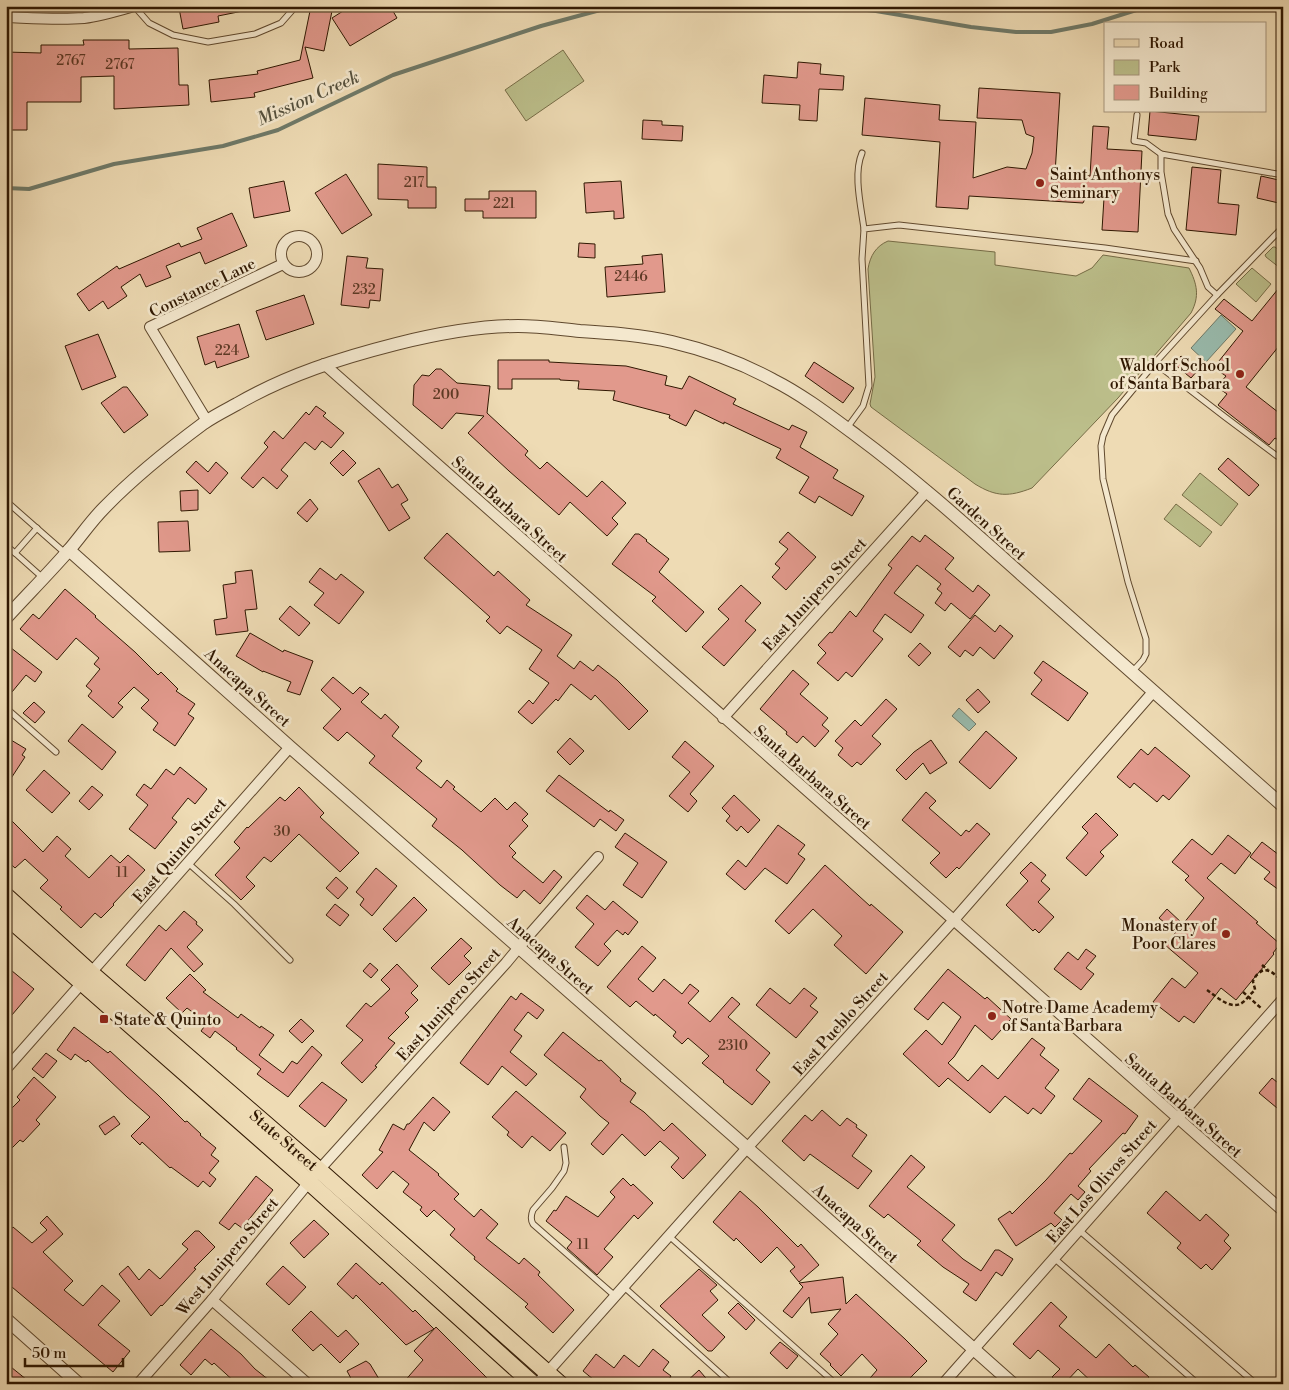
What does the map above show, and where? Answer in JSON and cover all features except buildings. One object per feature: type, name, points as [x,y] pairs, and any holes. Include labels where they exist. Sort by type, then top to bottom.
[{"type":"main road","name":"State Street","points":[[6,896],[87,978]]},
{"type":"main road","name":"State Street","points":[[6,916],[87,978],[314,1176],[435,1273],[539,1380]]},
{"type":"main road","name":"State Street","points":[[314,1176],[424,1285],[539,1380],[560,1384]]},
{"type":"street","points":[[6,17],[86,18],[134,6]]},
{"type":"street","name":"Constance Lane","points":[[208,421],[150,327],[283,264]]},
{"type":"street","name":"Garden Street","points":[[6,618],[67,552],[102,510],[130,483],[208,421],[254,394],[286,379],[324,364],[425,337],[483,328],[520,326],[628,335],[671,342],[749,368],[789,389],[847,428],[927,491],[1283,806]]},
{"type":"street","name":"Santa Barbara Street","points":[[324,364],[1283,1211]]},
{"type":"street","name":"East Junipero Street","points":[[723,718],[927,491]]},
{"type":"street","name":"Anacapa Street","points":[[67,552],[272,730],[1013,1384]]},
{"type":"street","name":"East Pueblo Street","points":[[539,1380],[953,921],[1153,692]]},
{"type":"street","name":"East Quinto Street","points":[[6,1069],[290,747]]},
{"type":"street","name":"East Junipero Street","points":[[314,1176],[519,948],[598,857]]},
{"type":"street","name":"East Los Olivos Street","points":[[943,1384],[1283,999]]},
{"type":"street","name":"West Junipero Street","points":[[138,1384],[212,1300],[314,1176]]},
{"type":"street","points":[[212,1300],[308,1384]]},
{"type":"street","points":[[6,1319],[80,1384]]},
{"type":"lane","points":[[134,6],[149,24],[173,35],[208,42],[255,34],[281,24],[296,6]]},
{"type":"lane","points":[[1137,115],[1134,141],[1146,143],[1161,154],[1283,175]]},
{"type":"lane","points":[[847,428],[864,406],[869,386],[862,259],[864,229],[858,183],[858,163],[862,153]]},
{"type":"lane","points":[[1161,154],[1161,172],[1168,214],[1174,229],[1204,275],[1208,287],[1216,295]]},
{"type":"lane","points":[[864,229],[899,225],[1105,248],[1196,261]]},
{"type":"lane","points":[[1132,673],[1146,654],[1146,639],[1128,582],[1101,467],[1101,446],[1107,425],[1112,415],[1155,363],[1216,295],[1283,227]]},
{"type":"lane","points":[[1155,363],[1277,456]]},
{"type":"lane","points":[[6,501],[67,552]]},
{"type":"lane","points":[[15,552],[37,528]]},
{"type":"lane","points":[[6,545],[43,578]]},
{"type":"lane","points":[[6,708],[56,752]]},
{"type":"lane","points":[[188,864],[234,904],[290,960]]},
{"type":"lane","points":[[564,1147],[566,1167],[552,1188],[533,1210],[531,1221],[616,1296]]},
{"type":"lane","points":[[1078,1230],[1256,1384]]},
{"type":"lane","points":[[669,1236],[836,1384]]},
{"type":"lane","points":[[1053,1258],[1198,1384]]},
{"type":"lane","points":[[424,1285],[435,1273]]},
{"type":"lane","points":[[624,1287],[732,1384]]},
{"type":"path","points":[[1262,965],[1283,982]]},
{"type":"path","points":[[1207,990],[1231,1005],[1241,1004],[1255,990],[1253,980],[1256,975],[1261,971],[1268,970]]},
{"type":"path","points":[[1243,992],[1268,1015]]},
{"type":"green space","points":[[563,50],[584,81],[526,121],[505,90]]},
{"type":"green space","points":[[888,241],[995,252],[995,265],[1076,276],[1092,268],[1103,255],[1189,268],[1196,285],[1196,301],[1191,313],[1118,398],[1032,488],[1009,494],[996,493],[975,484],[871,407],[875,377],[868,269],[874,252]]},
{"type":"green space","points":[[1273,247],[1283,253],[1283,265],[1280,268],[1265,255]]},
{"type":"green space","points":[[1252,268],[1271,284],[1256,302],[1236,284]]},
{"type":"green space","points":[[1200,473],[1238,504],[1221,526],[1182,495]]},
{"type":"green space","points":[[1176,504],[1212,532],[1200,547],[1164,519]]},
{"type":"shaded area","points":[[1221,315],[1236,329],[1206,362],[1191,348]]},
{"type":"shaded area","points":[[959,708],[976,724],[969,731],[952,716]]},
{"type":"waterway","name":"Mission Creek","points":[[6,188],[29,189],[114,164],[223,146],[278,130],[393,75],[541,26],[615,6]]},
{"type":"waterway","name":"Mission Creek","points":[[832,6],[1016,32],[1051,32],[1092,24],[1149,6]]},
{"type":"place","name":"Saint Anthonys Seminary","points":[[1040,183]]},
{"type":"place","name":"Waldorf School of Santa Barbara","points":[[1240,374]]},
{"type":"place","name":"Monastery of Poor Clares","points":[[1226,934]]},
{"type":"place","name":"Notre Dame Academy of Santa Barbara","points":[[992,1016]]},
{"type":"place","name":"State & Quinto","points":[[104,1019]]}]
